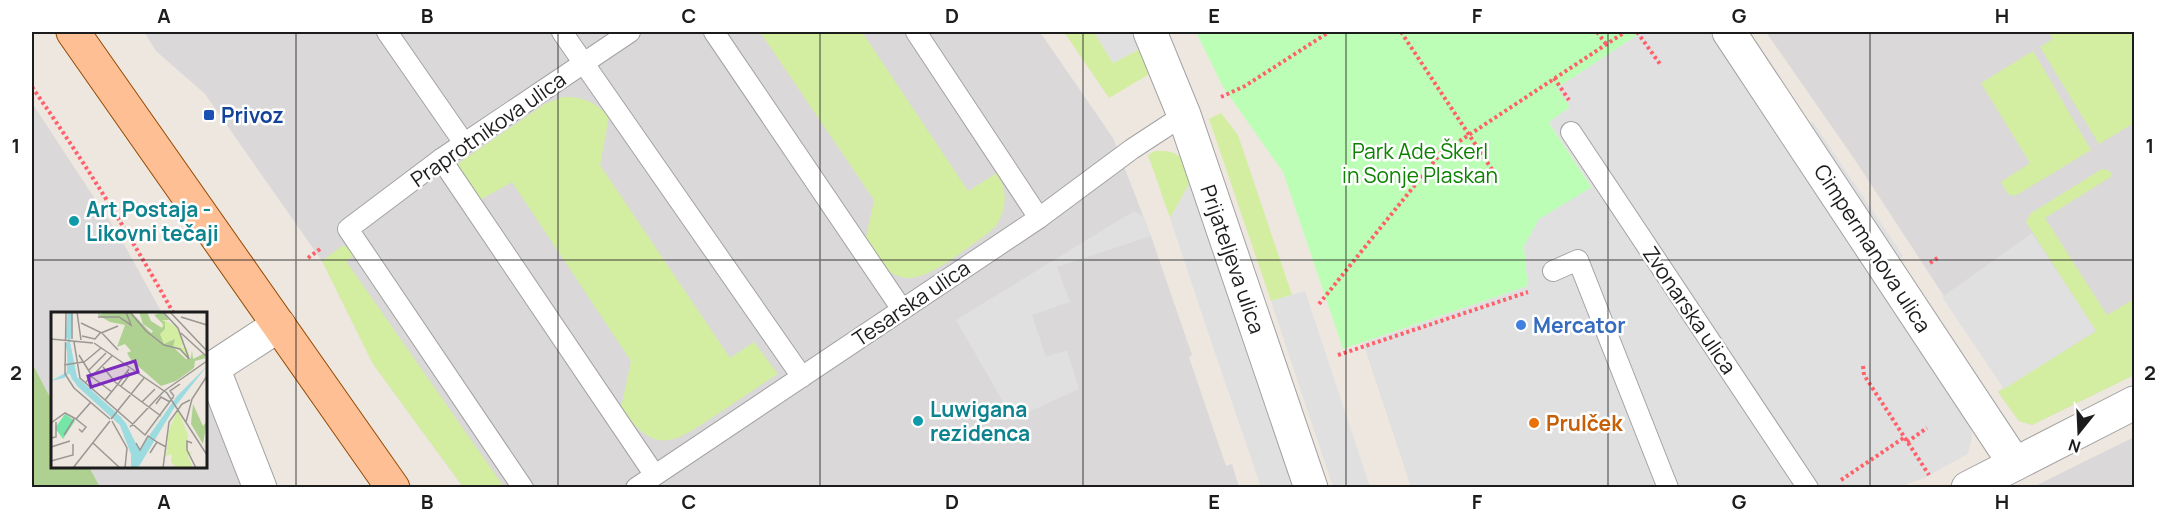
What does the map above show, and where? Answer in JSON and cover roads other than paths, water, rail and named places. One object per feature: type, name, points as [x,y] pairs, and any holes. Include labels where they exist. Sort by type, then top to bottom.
[{"type":"main road","points":[[73,32],[393,488]]},
{"type":"street","name":"Prijateljeva ulica","points":[[1150,32],[1184,116],[1311,488]]},
{"type":"street","name":"Cimpermanova ulica","points":[[1729,32],[2015,464]]},
{"type":"street","points":[[260,488],[213,368],[279,325]]},
{"type":"street","points":[[1978,486],[2015,464],[2134,403]]},
{"type":"lane","points":[[387,32],[464,143]]},
{"type":"lane","points":[[562,32],[802,377]]},
{"type":"lane","name":"Praprotnikova ulica","points":[[524,488],[348,229],[441,159],[630,32]]},
{"type":"lane","points":[[714,32],[901,308]]},
{"type":"lane","points":[[916,32],[1039,218]]},
{"type":"lane","name":"Tesarska ulica","points":[[636,488],[901,308],[1039,218],[1132,149],[1184,116]]},
{"type":"lane","name":"Zvonarska ulica","points":[[1571,132],[1808,488]]},
{"type":"lane","points":[[441,159],[654,474]]},
{"type":"lane","points":[[1553,271],[1578,260],[1668,488]]},
{"type":"place","name":"Privoz","points":[[209,115]]},
{"type":"place","name":"Art Postaja - Likovni tečaji","points":[[74,221]]},
{"type":"place","name":"Mercator","points":[[1521,325]]},
{"type":"place","name":"Luwigana rezidenca","points":[[918,421]]},
{"type":"place","name":"Prulček","points":[[1534,423]]},
{"type":"park label","name":"Park Ade Škerl in Sonje Plaskan","points":[[1420,163]]}]
